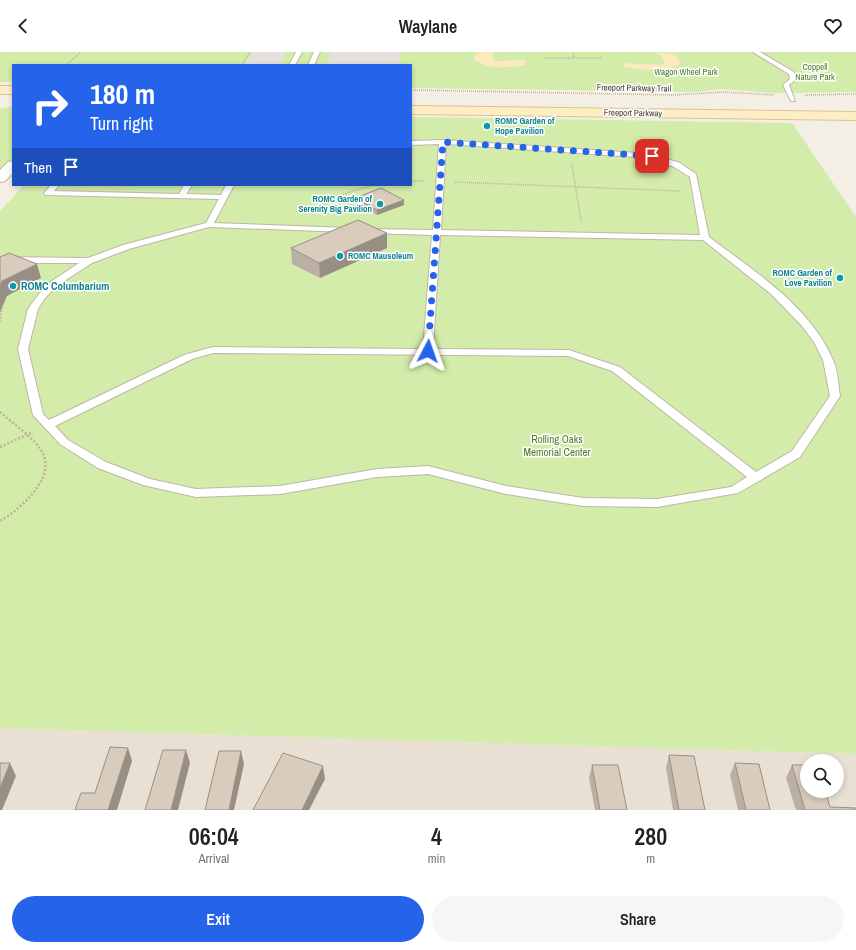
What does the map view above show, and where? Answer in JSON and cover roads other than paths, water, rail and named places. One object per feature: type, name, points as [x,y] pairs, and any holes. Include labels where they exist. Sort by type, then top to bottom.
[{"type":"main road","points":[[0,90],[12,90]]},
{"type":"main road","points":[[792,98],[809,116]]},
{"type":"main road","points":[[778,100],[792,98],[809,100]]},
{"type":"main road","name":"Freeport Parkway","points":[[412,110],[856,116]]},
{"type":"street","points":[[0,178],[12,166]]},
{"type":"lane","points":[[293,64],[299,52]]},
{"type":"lane","points":[[311,64],[317,52]]},
{"type":"lane","points":[[756,52],[792,73],[793,79],[786,85],[792,98]]},
{"type":"lane","points":[[412,143],[443,142],[652,156],[677,165],[693,176],[705,238]]},
{"type":"lane","points":[[428,351],[443,142]]},
{"type":"lane","points":[[54,186],[48,193],[224,197]]},
{"type":"lane","points":[[181,196],[187,186]]},
{"type":"lane","points":[[209,225],[230,186]]},
{"type":"lane","points":[[209,225],[437,233],[705,238],[764,284],[807,323],[828,360],[835,396],[796,454],[756,478],[734,490],[656,503],[583,502],[506,490],[428,470],[377,473],[280,490],[196,493],[147,482],[102,465],[64,442],[38,415],[23,349],[33,309],[42,296],[55,283],[89,261],[145,241],[209,225]]},
{"type":"lane","points":[[0,260],[89,261]]},
{"type":"lane","points":[[48,425],[188,357],[213,350],[569,353],[616,369],[756,478]]},
{"type":"place","name":"ROMC Garden of Hope Pavilion","points":[[487,126]]},
{"type":"place","name":"ROMC Garden of Serenity Big Pavilion","points":[[380,204]]},
{"type":"place","name":"ROMC Mausoleum","points":[[340,256]]},
{"type":"place","name":"ROMC Garden of Love Pavilion","points":[[840,278]]},
{"type":"place","name":"ROMC Columbarium","points":[[13,286]]},
{"type":"park label","name":"Wagon Wheel Park","points":[[686,72]]},
{"type":"park label","name":"Coppell Nature Park","points":[[815,72]]},
{"type":"park label","name":"Rolling Oaks Memorial Center","points":[[557,445]]}]
